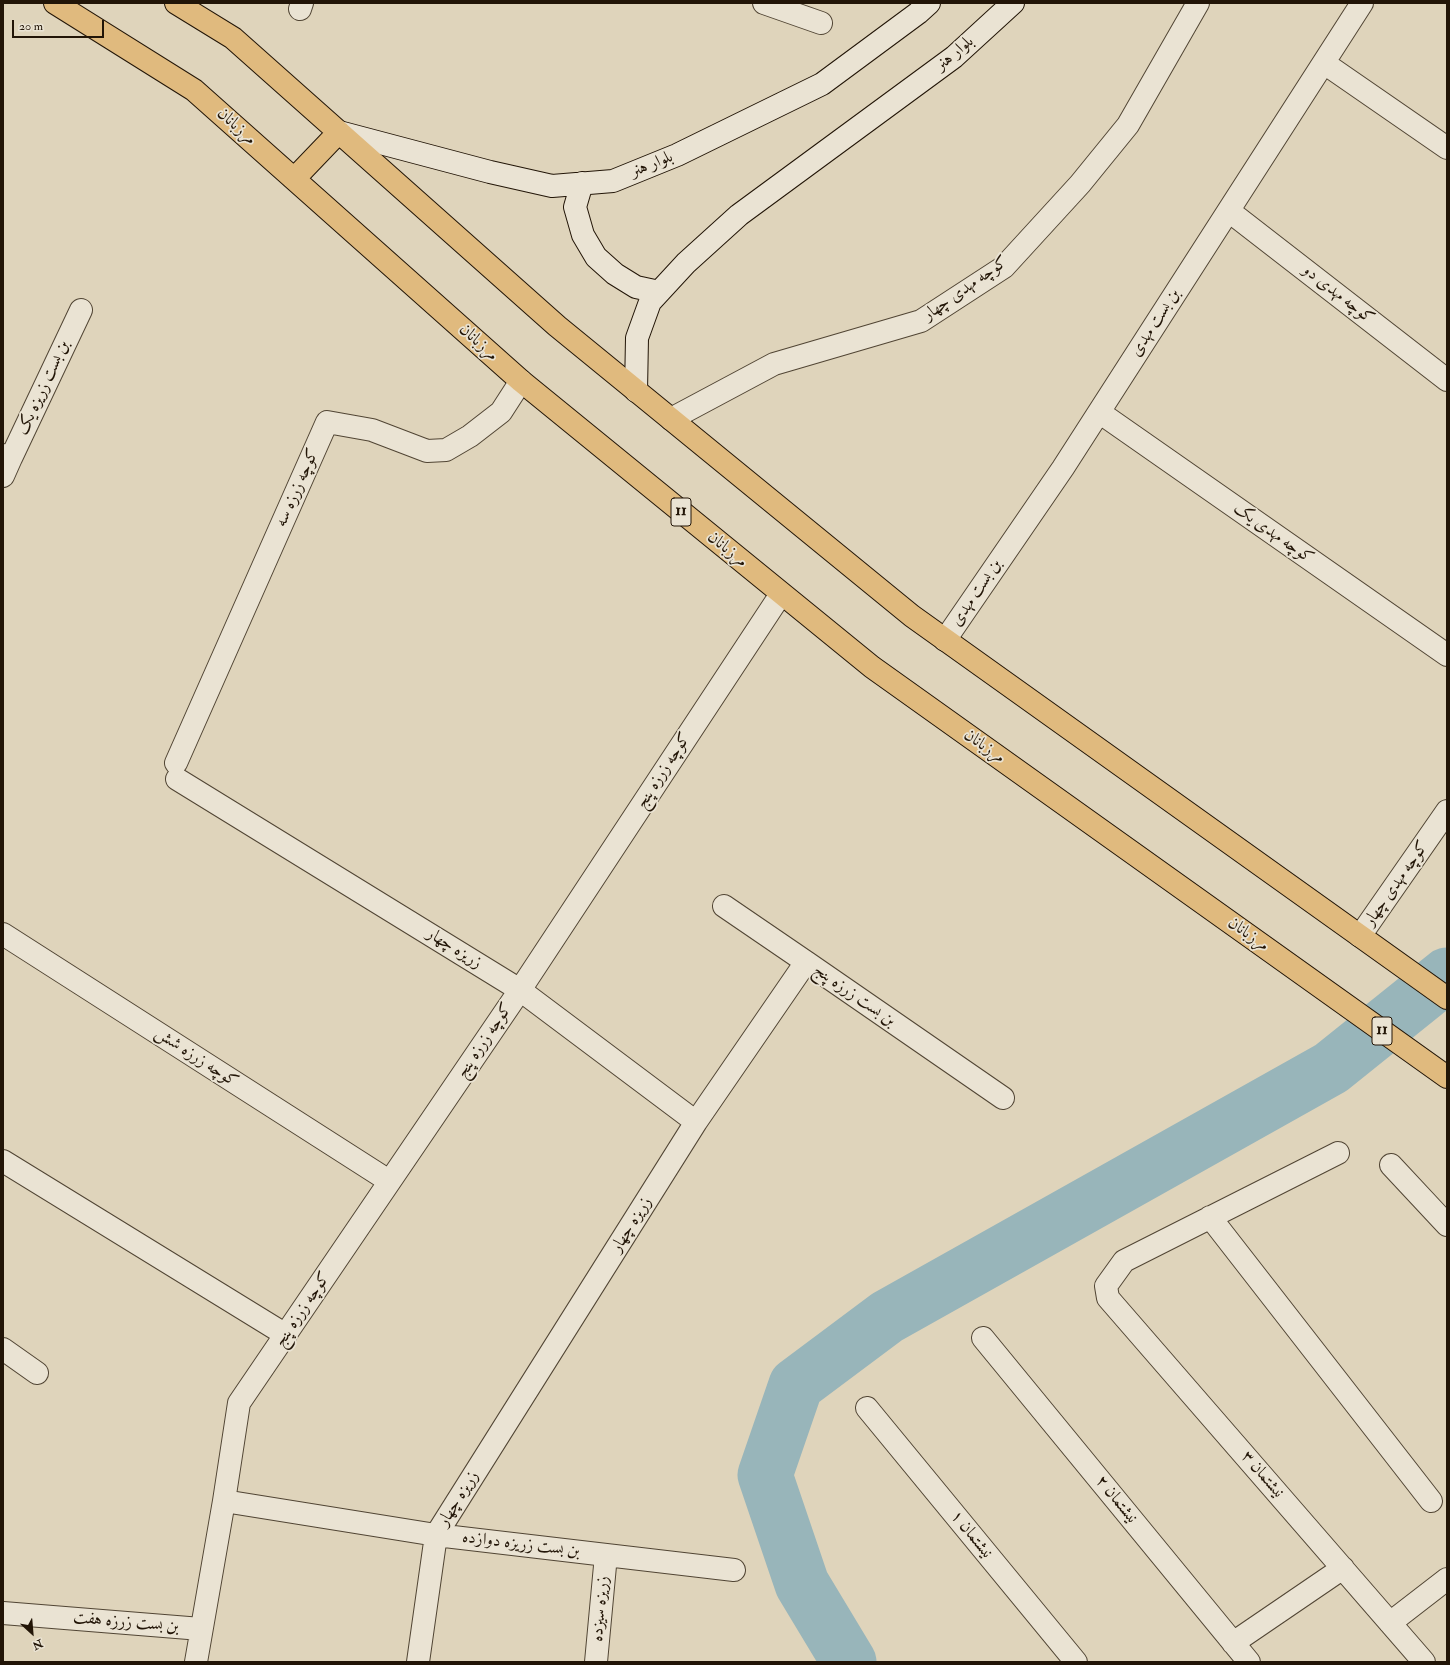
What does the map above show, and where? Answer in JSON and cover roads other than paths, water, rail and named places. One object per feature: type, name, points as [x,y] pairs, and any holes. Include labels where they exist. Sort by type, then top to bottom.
[{"type":"main road","name":"مرزبانان","points":[[55,3],[194,90],[521,381],[872,667],[1440,1072]]},
{"type":"main road","points":[[176,3],[234,38],[552,321],[912,616],[1447,998]]},
{"type":"main road","points":[[294,179],[339,132]]},
{"type":"street","points":[[764,3],[821,23]]},
{"type":"street","name":"بلوار هنر","points":[[339,132],[490,172],[552,186],[613,181],[670,158],[822,84],[918,13],[929,3]]},
{"type":"street","name":"بلوار هنر","points":[[636,391],[637,338],[650,302],[686,263],[739,215],[954,57],[1013,3]]},
{"type":"street","name":"کوچه مهدی چهار","points":[[671,419],[774,364],[921,321],[1004,267],[1080,184],[1128,125],[1198,3]]},
{"type":"street","name":"بن بست مهدی","points":[[945,640],[1063,468],[1362,3]]},
{"type":"street","points":[[1324,63],[1447,148]]},
{"type":"street","points":[[582,183],[575,207],[583,235],[596,257],[614,274],[636,287],[659,292]]},
{"type":"street","name":"کوچه مهدی دو","points":[[1228,211],[1447,380]]},
{"type":"street","name":"بن بست زریزه یک","points":[[6,463],[81,310]]},
{"type":"street","name":"کوچه زرزه سه","points":[[176,771],[327,422],[372,430],[427,451],[446,450],[470,436],[501,412],[521,381]]},
{"type":"street","name":"کوچه مهدی یک","points":[[1099,412],[1447,655]]},
{"type":"street","name":"کوچه زرزه پنج","points":[[224,1501],[239,1403],[520,990],[781,594]]},
{"type":"street","name":"زریزه چهار","points":[[176,771],[520,990],[696,1122],[436,1535],[224,1501]]},
{"type":"street","name":"کوچه مهدی چهار","points":[[1360,936],[1447,812]]},
{"type":"street","points":[[724,906],[806,962]]},
{"type":"street","name":"کوچه زرزه شش","points":[[3,934],[389,1181]]},
{"type":"street","name":"بن بست زرزه پنج","points":[[696,1122],[806,962],[1003,1098]]},
{"type":"street","points":[[1338,1153],[1210,1217],[1431,1501]]},
{"type":"street","points":[[3,1161],[286,1335]]},
{"type":"street","points":[[1391,1165],[1447,1225]]},
{"type":"street","name":"نيشتمان ۳","points":[[1210,1217],[1124,1261],[1106,1286],[1108,1298],[1424,1662]]},
{"type":"street","name":"نيشتمان ۲","points":[[983,1338],[1249,1662]]},
{"type":"street","points":[[3,1349],[38,1373]]},
{"type":"street","name":"نيشتمان ۱","points":[[867,1408],[1076,1662]]},
{"type":"street","points":[[196,1662],[224,1501]]},
{"type":"street","points":[[418,1662],[436,1535]]},
{"type":"street","name":"بن بست زریزه دوازده","points":[[436,1535],[734,1570]]},
{"type":"street","name":"زریزه سیزده","points":[[596,1662],[606,1555]]},
{"type":"street","points":[[1233,1642],[1343,1568]]},
{"type":"street","points":[[1390,1623],[1447,1579]]},
{"type":"street","name":"بن بست زرزه هفت","points":[[3,1613],[201,1629]]},
{"type":"waterway","points":[[849,1662],[802,1584],[765,1475],[796,1385],[887,1317],[1331,1068],[1447,975]]}]
